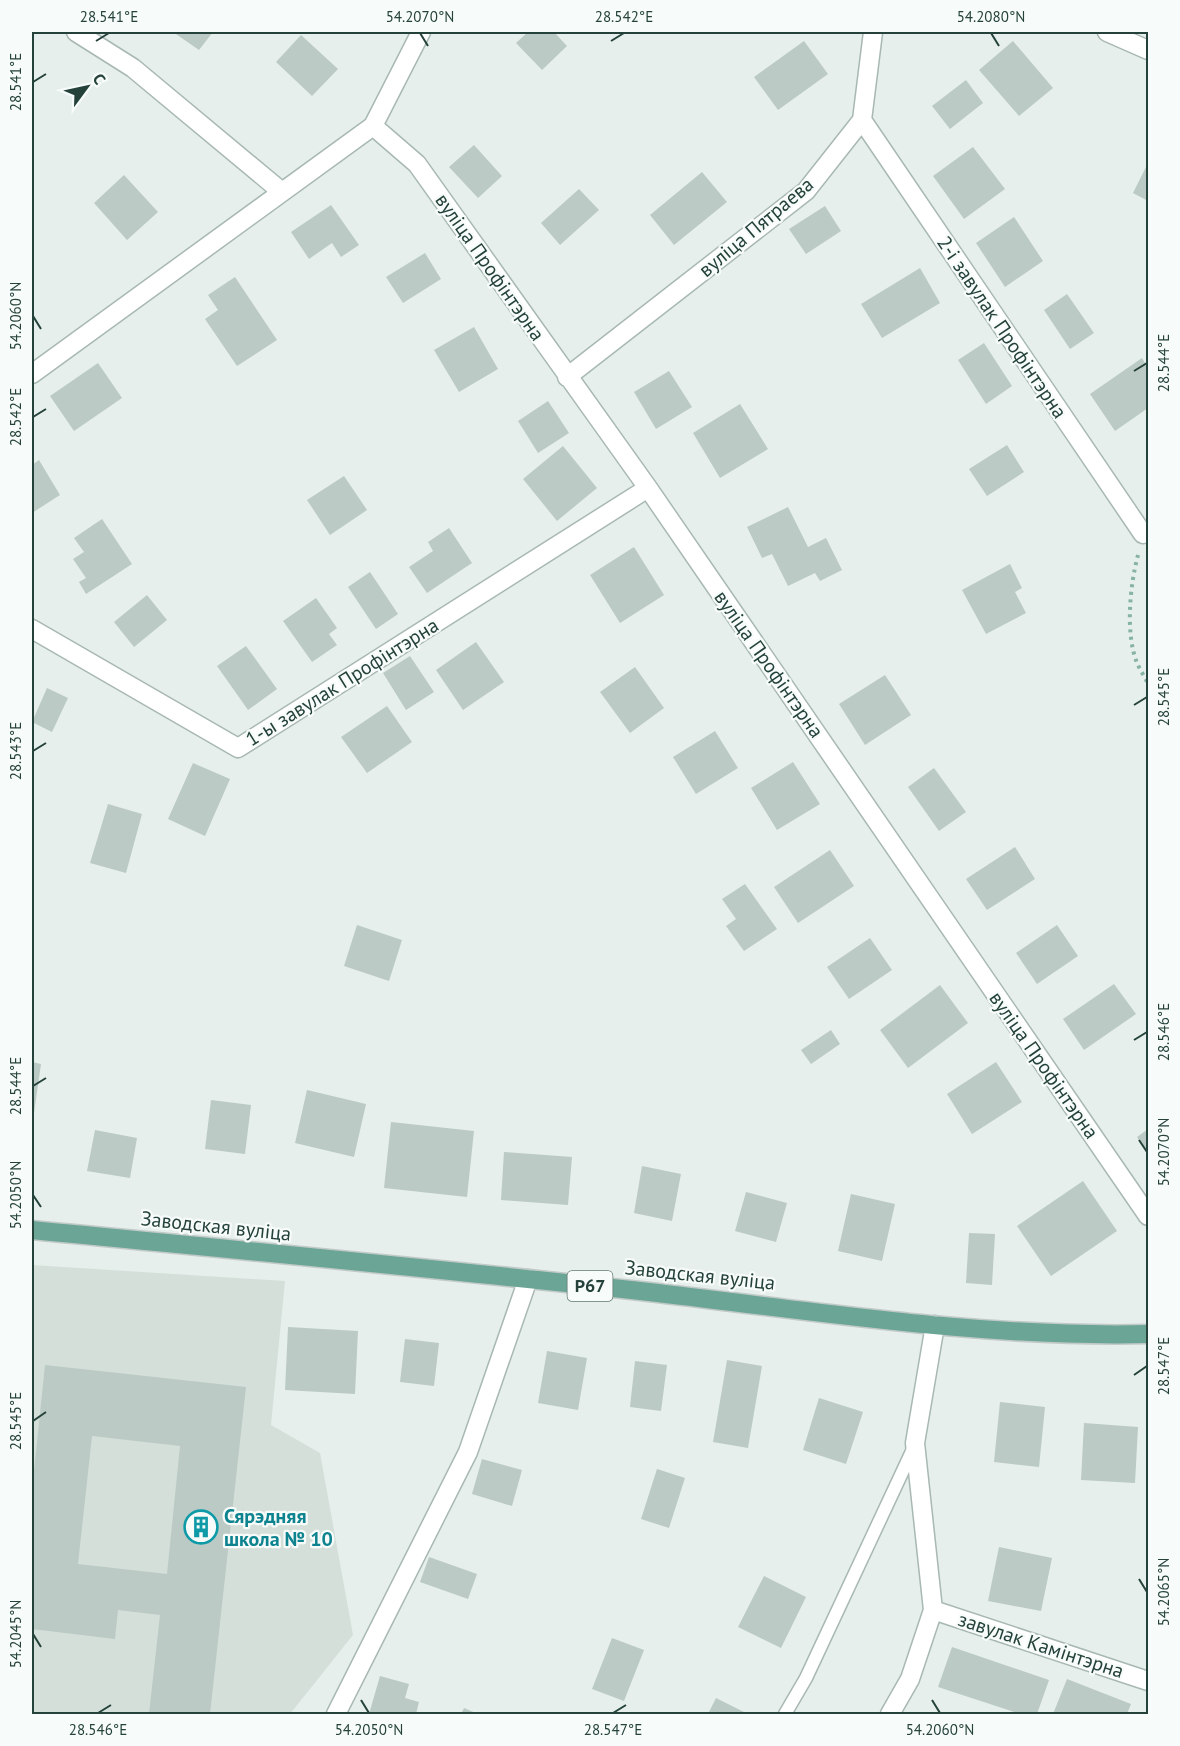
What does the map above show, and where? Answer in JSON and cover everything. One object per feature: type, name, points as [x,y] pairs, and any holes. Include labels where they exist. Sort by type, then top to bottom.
[{"type":"main road","name":"Заводская вуліца","points":[[32,1230],[528,1279],[935,1325],[1095,1335],[1149,1334]]},
{"type":"street","points":[[76,32],[132,68],[282,192]]},
{"type":"street","points":[[32,374],[373,126],[421,32]]},
{"type":"street","points":[[862,120],[873,32]]},
{"type":"street","points":[[1107,32],[1149,50]]},
{"type":"street","name":"вуліца Пятраева","points":[[567,377],[806,191],[862,120]]},
{"type":"street","name":"2-і завулак Профінтэрна","points":[[862,120],[1143,534]]},
{"type":"street","name":"вуліца Профінтэрна","points":[[373,126],[417,164],[648,488],[1149,1216]]},
{"type":"street","name":"1-ы завулак Профінтэрна","points":[[32,629],[238,748],[648,488]]},
{"type":"street","points":[[336,1714],[468,1452],[528,1279]]},
{"type":"street","points":[[890,1714],[910,1679],[933,1610],[915,1443],[935,1325]]},
{"type":"street","name":"завулак Камінтэрна","points":[[933,1610],[1149,1681]]},
{"type":"lane","points":[[785,1714],[806,1678],[915,1443]]},
{"type":"path","points":[[1143,534],[1133,571],[1130,609],[1132,642],[1137,663],[1149,684]]},
{"type":"shaded area","points":[[32,1265],[285,1281],[271,1425],[320,1453],[353,1635],[290,1714],[32,1714]]},
{"type":"building","points":[[173,32],[213,32],[199,50]]},
{"type":"building","points":[[528,32],[554,32],[567,46],[542,70],[516,43]]},
{"type":"building","points":[[301,35],[338,69],[312,96],[276,62]]},
{"type":"building","points":[[804,41],[828,74],[778,110],[754,77]]},
{"type":"building","points":[[1013,41],[1053,88],[1019,116],[979,70]]},
{"type":"building","points":[[966,80],[983,103],[950,129],[932,106]]},
{"type":"building","points":[[474,145],[502,176],[478,198],[449,167]]},
{"type":"building","points":[[973,147],[1005,189],[964,219],[933,176]]},
{"type":"building","points":[[1148,163],[1148,201],[1133,193]]},
{"type":"building","points":[[702,172],[727,202],[674,245],[650,215]]},
{"type":"building","points":[[124,175],[158,212],[127,240],[94,203]]},
{"type":"building","points":[[579,189],[599,210],[560,245],[541,223]]},
{"type":"building","points":[[331,205],[359,245],[341,257],[332,243],[309,259],[291,232]]},
{"type":"building","points":[[825,206],[841,231],[806,254],[789,229]]},
{"type":"building","points":[[1014,217],[1043,261],[1005,287],[976,243]]},
{"type":"building","points":[[425,253],[441,279],[403,303],[386,277]]},
{"type":"building","points":[[920,268],[940,303],[882,338],[861,304]]},
{"type":"building","points":[[235,277],[277,340],[237,366],[205,319],[218,310],[208,295]]},
{"type":"building","points":[[1067,294],[1094,333],[1070,349],[1044,310]]},
{"type":"building","points":[[474,327],[498,369],[459,392],[434,350]]},
{"type":"building","points":[[984,343],[1012,386],[986,404],[958,360]]},
{"type":"building","points":[[1142,358],[1148,368],[1148,408],[1115,431],[1090,394]]},
{"type":"building","points":[[98,363],[122,398],[74,431],[50,396]]},
{"type":"building","points":[[669,371],[692,407],[656,429],[634,392]]},
{"type":"building","points":[[548,401],[569,433],[538,453],[518,421]]},
{"type":"building","points":[[740,404],[768,449],[720,478],[693,433]]},
{"type":"building","points":[[1007,445],[1024,472],[987,496],[969,469]]},
{"type":"building","points":[[563,446],[597,488],[557,521],[523,479]]},
{"type":"building","points":[[39,460],[60,495],[32,513],[32,465]]},
{"type":"building","points":[[344,476],[367,510],[330,535],[307,500]]},
{"type":"building","points":[[788,507],[808,547],[826,538],[842,570],[820,581],[815,573],[788,586],[772,554],[762,558],[747,527]]},
{"type":"building","points":[[102,519],[132,564],[86,594],[79,582],[86,578],[73,559],[84,552],[74,538]]},
{"type":"building","points":[[449,528],[472,563],[427,593],[409,567],[433,551],[428,542]]},
{"type":"building","points":[[634,547],[664,595],[620,623],[590,575]]},
{"type":"building","points":[[1010,564],[1022,588],[1015,592],[1026,613],[986,634],[962,590]]},
{"type":"building","points":[[370,572],[398,614],[376,629],[348,587]]},
{"type":"building","points":[[147,595],[167,620],[134,647],[114,622]]},
{"type":"building","points":[[316,598],[337,628],[329,634],[337,645],[312,662],[283,621]]},
{"type":"building","points":[[476,642],[504,682],[463,710],[436,670]]},
{"type":"building","points":[[246,646],[277,689],[248,710],[217,666]]},
{"type":"building","points":[[410,656],[434,692],[406,710],[383,673]]},
{"type":"building","points":[[635,667],[664,708],[630,733],[600,692]]},
{"type":"building","points":[[885,675],[911,715],[865,745],[839,704]]},
{"type":"building","points":[[47,688],[68,698],[52,732],[32,722]]},
{"type":"building","points":[[387,706],[412,742],[367,773],[341,737]]},
{"type":"building","points":[[715,731],[738,768],[696,794],[673,757]]},
{"type":"building","points":[[793,762],[820,804],[777,830],[751,788]]},
{"type":"building","points":[[193,763],[230,779],[205,836],[168,819]]},
{"type":"building","points":[[934,768],[966,812],[939,831],[908,787]]},
{"type":"building","points":[[108,804],[142,814],[126,873],[90,863]]},
{"type":"building","points":[[1015,847],[1035,879],[987,910],[966,879]]},
{"type":"building","points":[[830,850],[854,886],[798,923],[774,887]]},
{"type":"building","points":[[745,884],[777,929],[744,951],[726,926],[736,919],[722,899]]},
{"type":"building","points":[[357,925],[402,940],[389,981],[344,966]]},
{"type":"building","points":[[1057,925],[1078,956],[1037,984],[1016,953]]},
{"type":"building","points":[[870,938],[892,970],[849,999],[827,967]]},
{"type":"building","points":[[1114,984],[1136,1014],[1084,1050],[1063,1019]]},
{"type":"building","points":[[940,985],[968,1023],[908,1068],[880,1030]]},
{"type":"building","points":[[831,1030],[840,1044],[811,1064],[801,1050]]},
{"type":"building","points":[[32,1062],[41,1064],[33,1120],[32,1120]]},
{"type":"building","points":[[996,1062],[1022,1102],[972,1134],[947,1094]]},
{"type":"building","points":[[307,1090],[366,1104],[354,1157],[295,1143]]},
{"type":"building","points":[[211,1100],[251,1105],[245,1154],[205,1149]]},
{"type":"building","points":[[391,1122],[474,1131],[467,1197],[384,1188]]},
{"type":"building","points":[[1148,1129],[1148,1155],[1137,1137]]},
{"type":"building","points":[[95,1130],[137,1138],[130,1178],[87,1171]]},
{"type":"building","points":[[504,1152],[572,1157],[568,1205],[501,1200]]},
{"type":"building","points":[[642,1166],[681,1174],[672,1221],[634,1213]]},
{"type":"building","points":[[1083,1181],[1117,1231],[1051,1276],[1017,1226]]},
{"type":"building","points":[[746,1192],[787,1203],[776,1242],[735,1231]]},
{"type":"building","points":[[851,1194],[895,1204],[882,1261],[838,1251]]},
{"type":"building","points":[[969,1233],[995,1234],[992,1285],[966,1283]]},
{"type":"building","points":[[288,1327],[358,1331],[355,1394],[285,1390]]},
{"type":"building","points":[[405,1339],[439,1343],[434,1386],[400,1382]]},
{"type":"building","points":[[547,1351],[587,1358],[578,1410],[538,1403]]},
{"type":"building","points":[[727,1360],[762,1366],[748,1448],[713,1442]]},
{"type":"building","points":[[635,1361],[667,1365],[661,1411],[630,1407]]},
{"type":"building","name":"Сярэдняя школа № 10","points":[[45,1365],[246,1387],[210,1714],[149,1714],[160,1615],[118,1610],[115,1639],[32,1629],[32,1490]],"holes":[[[92,1436],[180,1446],[167,1574],[78,1564]]]},
{"type":"building","points":[[819,1398],[863,1412],[846,1464],[803,1450]]},
{"type":"building","points":[[1000,1402],[1045,1407],[1039,1467],[994,1462]]},
{"type":"building","points":[[1084,1423],[1138,1427],[1135,1483],[1081,1480]]},
{"type":"building","points":[[482,1459],[522,1470],[512,1506],[472,1494]]},
{"type":"building","points":[[657,1469],[685,1478],[669,1528],[641,1519]]},
{"type":"building","points":[[999,1547],[1052,1558],[1041,1611],[988,1601]]},
{"type":"building","points":[[429,1557],[477,1574],[468,1599],[420,1582]]},
{"type":"building","points":[[764,1576],[806,1597],[781,1648],[738,1627]]},
{"type":"building","points":[[612,1638],[644,1650],[624,1701],[592,1689]]},
{"type":"building","points":[[952,1647],[1049,1680],[1037,1714],[1020,1714],[938,1687]]},
{"type":"building","points":[[380,1676],[409,1684],[405,1698],[419,1702],[416,1714],[369,1714]]},
{"type":"building","points":[[1067,1679],[1131,1704],[1127,1714],[1053,1714]]},
{"type":"building","points":[[716,1698],[748,1714],[708,1714]]},
{"type":"building","points":[[464,1708],[478,1714],[461,1714]]},
{"type":"place","name":"Сярэдняя школа № 10","points":[[201,1527]]}]
